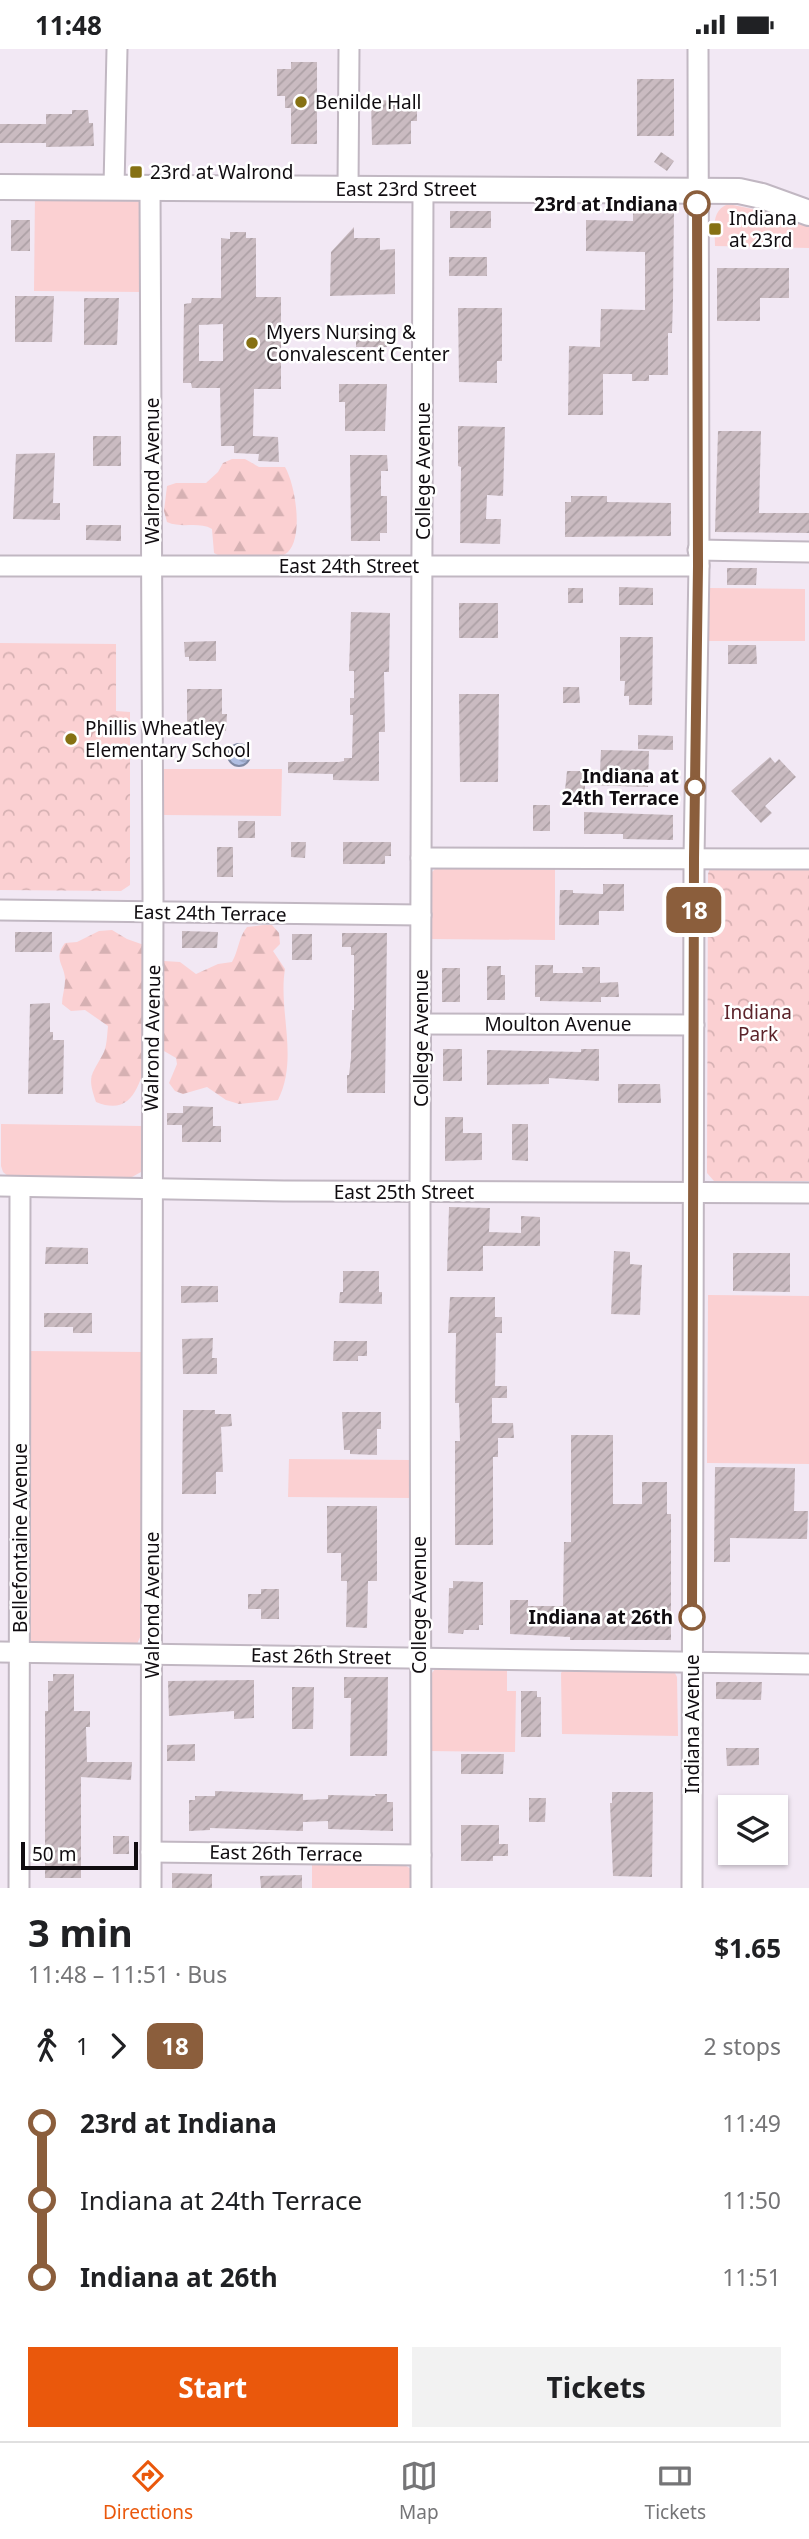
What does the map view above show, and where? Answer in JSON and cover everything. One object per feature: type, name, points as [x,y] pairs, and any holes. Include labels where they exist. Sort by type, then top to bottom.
[{"type":"main road","name":"East 23rd Street","points":[[0,187],[740,191],[809,213]]},
{"type":"street","points":[[114,187],[117,49]]},
{"type":"street","points":[[348,188],[349,49]]},
{"type":"street","name":"Indiana Avenue","points":[[692,1888],[698,49]]},
{"type":"street","name":"Walrond Avenue","points":[[150,187],[153,912],[151,1888]]},
{"type":"street","name":"College Avenue","points":[[421,1888],[419,1658],[423,189]]},
{"type":"street","name":"East 24th Street","points":[[0,566],[423,566],[809,552]]},
{"type":"street","points":[[421,858],[809,859]]},
{"type":"street","name":"East 24th Terrace","points":[[0,910],[421,915]]},
{"type":"street","name":"Moulton Avenue","points":[[421,1024],[694,1025]]},
{"type":"street","name":"East 25th Street","points":[[0,1186],[420,1192],[809,1193]]},
{"type":"street","name":"Bellefontaine Avenue","points":[[19,1888],[10,1653],[20,1188]]},
{"type":"street","name":"East 26th Street","points":[[10,1653],[809,1664]]},
{"type":"street","name":"East 26th Terrace","points":[[151,1852],[421,1855]]},
{"type":"green space","points":[[35,192],[142,198],[141,292],[34,291]]},
{"type":"green space","points":[[728,204],[778,214],[809,225],[809,248],[715,246],[716,216],[722,207]]},
{"type":"green space","points":[[232,459],[245,459],[259,467],[285,467],[295,497],[297,523],[293,544],[283,555],[260,560],[229,560],[214,553],[212,529],[167,522],[164,511],[167,486],[176,483],[206,483],[223,463]]},
{"type":"green space","points":[[709,588],[805,589],[805,641],[709,641]]},
{"type":"green space","name":"Phillis Wheatley Elementary School","points":[[0,643],[116,644],[116,711],[130,712],[130,885],[121,891],[0,890]]},
{"type":"green space","points":[[163,769],[282,769],[281,816],[163,815]]},
{"type":"green space","points":[[438,866],[555,866],[555,940],[430,939],[430,874]]},
{"type":"green space","name":"Indiana Park","points":[[809,866],[809,1181],[714,1181],[707,1173],[708,874],[710,868]]},
{"type":"green space","points":[[272,925],[279,933],[280,944],[273,951],[285,969],[284,1001],[288,1051],[284,1084],[278,1100],[239,1104],[226,1100],[207,1087],[183,1094],[175,1091],[169,1083],[177,1064],[176,1058],[164,1051],[149,1053],[139,1085],[128,1101],[109,1106],[96,1102],[92,1077],[104,1051],[108,1026],[85,1010],[71,1011],[62,1004],[65,976],[60,954],[65,943],[77,942],[99,931],[112,930],[144,945],[164,961],[180,962],[196,974],[218,964],[232,962],[247,927]]},
{"type":"green space","points":[[1,1124],[142,1126],[141,1172],[132,1177],[8,1176],[1,1166]]},
{"type":"green space","points":[[708,1295],[809,1296],[809,1464],[707,1463]]},
{"type":"green space","points":[[28,1351],[142,1352],[141,1635],[137,1644],[33,1644],[28,1635]]},
{"type":"green space","points":[[289,1459],[410,1460],[410,1498],[288,1497]]},
{"type":"green space","points":[[435,1669],[507,1670],[507,1691],[516,1691],[515,1752],[428,1751],[429,1677]]},
{"type":"green space","points":[[564,1669],[675,1673],[678,1736],[562,1734],[561,1673]]},
{"type":"green space","points":[[312,1863],[403,1864],[411,1869],[411,1888],[312,1888]]},
{"type":"water","points":[[239,744],[247,747],[250,755],[247,763],[239,766],[231,763],[228,755],[231,747]]},
{"type":"building","name":"Benilde Hall","points":[[291,62],[317,62],[317,144],[291,144],[291,108],[285,108],[285,96],[277,96],[277,69],[291,69]]},
{"type":"building","points":[[637,79],[674,79],[674,136],[637,136]]},
{"type":"building","points":[[371,100],[417,101],[417,121],[411,121],[411,144],[372,145]]},
{"type":"building","points":[[72,110],[88,110],[89,123],[93,123],[94,146],[46,147],[46,143],[0,143],[0,124],[46,124],[46,114],[72,114]]},
{"type":"building","points":[[661,152],[674,161],[667,171],[654,162]]},
{"type":"building","points":[[450,211],[491,211],[491,228],[450,228]]},
{"type":"building","points":[[633,211],[674,211],[672,333],[668,333],[668,375],[649,375],[649,381],[632,381],[632,374],[603,374],[603,415],[568,415],[569,346],[600,347],[601,309],[645,310],[645,252],[586,251],[586,220],[633,221]]},
{"type":"building","points":[[11,220],[30,220],[30,251],[11,251]]},
{"type":"building","points":[[354,227],[354,238],[380,238],[380,250],[395,249],[395,294],[330,296],[331,252]]},
{"type":"building","name":"Myers Nursing & Convalescent Center","points":[[230,232],[246,232],[246,238],[256,238],[256,297],[281,297],[281,389],[254,389],[253,436],[278,437],[279,462],[258,461],[259,454],[234,453],[234,446],[221,446],[220,388],[192,388],[191,383],[183,383],[184,304],[191,303],[192,298],[221,298],[221,238],[230,239]],"holes":[[[223,324],[223,361],[199,361],[199,325]]]},
{"type":"building","points":[[449,257],[487,257],[487,276],[449,276]]},
{"type":"building","points":[[717,268],[789,268],[789,298],[760,298],[760,321],[717,321]]},
{"type":"building","points":[[15,296],[54,296],[52,342],[15,342]]},
{"type":"building","points":[[84,298],[119,298],[117,345],[84,345]]},
{"type":"building","points":[[458,308],[502,308],[502,361],[497,361],[497,383],[459,382]]},
{"type":"building","points":[[356,329],[387,330],[387,347],[356,347]]},
{"type":"building","points":[[339,384],[387,384],[385,431],[345,431],[345,402],[339,402]]},
{"type":"building","points":[[458,426],[505,427],[503,496],[487,495],[486,519],[501,519],[500,544],[460,543],[461,467],[458,466]]},
{"type":"building","points":[[718,431],[761,431],[759,513],[809,513],[809,533],[715,532]]},
{"type":"building","points":[[93,436],[121,436],[121,466],[93,466]]},
{"type":"building","points":[[55,453],[53,503],[60,503],[60,520],[13,519],[16,454]]},
{"type":"building","points":[[350,455],[387,455],[388,471],[381,471],[381,496],[387,496],[387,533],[380,533],[380,541],[351,541]]},
{"type":"building","points":[[571,496],[607,496],[607,502],[671,503],[671,536],[565,537],[565,502],[571,502]]},
{"type":"building","points":[[86,525],[121,525],[121,541],[86,540]]},
{"type":"building","points":[[727,568],[757,568],[756,585],[727,585]]},
{"type":"building","points":[[619,587],[653,588],[653,605],[619,605]]},
{"type":"building","points":[[568,588],[583,588],[583,603],[568,603]]},
{"type":"building","points":[[459,603],[498,603],[498,638],[459,638]]},
{"type":"building","points":[[351,612],[390,613],[389,672],[384,672],[385,732],[379,732],[379,781],[333,780],[333,774],[288,773],[288,762],[339,762],[344,761],[344,758],[352,758],[353,715],[350,715],[350,698],[354,698],[354,671],[349,671]]},
{"type":"building","points":[[620,637],[653,637],[652,705],[629,705],[629,696],[624,696],[625,681],[620,681]]},
{"type":"building","points":[[216,641],[216,661],[189,661],[189,657],[185,657],[184,642]]},
{"type":"building","points":[[728,645],[756,645],[757,664],[728,664]]},
{"type":"building","points":[[563,687],[579,687],[580,703],[563,703]]},
{"type":"building","points":[[187,689],[222,689],[222,714],[227,714],[226,731],[187,730]]},
{"type":"building","points":[[459,694],[499,694],[498,782],[460,782]]},
{"type":"building","points":[[638,735],[673,736],[673,750],[638,749]]},
{"type":"building","points":[[601,750],[649,751],[648,787],[585,785],[585,800],[564,800],[567,771],[600,771]]},
{"type":"building","points":[[770,757],[775,763],[779,759],[796,777],[765,806],[772,813],[761,823],[731,791]]},
{"type":"building","points":[[533,805],[550,805],[550,831],[533,831]]},
{"type":"building","points":[[584,812],[673,815],[673,840],[623,839],[623,834],[584,834]]},
{"type":"building","points":[[238,821],[255,821],[255,838],[238,838]]},
{"type":"building","points":[[291,842],[306,842],[305,858],[291,857]]},
{"type":"building","points":[[343,842],[391,842],[391,856],[385,856],[385,864],[343,864]]},
{"type":"building","points":[[217,847],[233,847],[233,877],[217,877]]},
{"type":"building","points":[[603,884],[624,884],[624,911],[599,911],[599,925],[559,925],[560,890],[603,894]]},
{"type":"building","points":[[182,931],[218,932],[217,948],[182,948]]},
{"type":"building","points":[[15,932],[52,932],[52,952],[15,952]]},
{"type":"building","points":[[342,933],[387,933],[385,1093],[347,1093],[354,1010],[354,955],[351,955],[351,947],[342,947]]},
{"type":"building","points":[[292,934],[312,934],[312,960],[292,960]]},
{"type":"building","points":[[535,965],[553,965],[553,973],[583,973],[582,967],[600,967],[600,983],[618,982],[619,997],[601,997],[601,1002],[540,1001],[540,997],[535,997]]},
{"type":"building","points":[[487,966],[501,966],[501,975],[505,975],[505,1000],[487,1000]]},
{"type":"building","points":[[442,968],[460,968],[460,1002],[442,1002]]},
{"type":"building","points":[[50,1003],[50,1032],[53,1032],[53,1040],[64,1040],[63,1094],[28,1094],[30,1004]]},
{"type":"building","points":[[443,1049],[462,1049],[462,1081],[443,1081]]},
{"type":"building","points":[[581,1049],[599,1049],[599,1081],[549,1078],[549,1084],[487,1085],[487,1050],[581,1052]]},
{"type":"building","points":[[618,1084],[660,1084],[661,1103],[618,1103]]},
{"type":"building","points":[[183,1106],[213,1107],[213,1126],[221,1126],[221,1142],[182,1142],[182,1125],[167,1125],[167,1113],[183,1113]]},
{"type":"building","points":[[445,1117],[463,1117],[463,1133],[482,1133],[482,1160],[445,1161]]},
{"type":"building","points":[[512,1124],[528,1124],[528,1161],[512,1160]]},
{"type":"building","points":[[449,1207],[490,1208],[489,1232],[521,1233],[521,1216],[540,1217],[540,1246],[483,1246],[483,1271],[447,1271]]},
{"type":"building","points":[[46,1247],[88,1248],[88,1264],[45,1264]]},
{"type":"building","points":[[614,1251],[630,1252],[630,1264],[642,1265],[640,1315],[611,1314]]},
{"type":"building","points":[[733,1253],[790,1253],[790,1292],[733,1291]]},
{"type":"building","points":[[343,1271],[379,1271],[382,1304],[339,1303],[340,1292],[343,1292]]},
{"type":"building","points":[[181,1286],[218,1286],[218,1302],[181,1303]]},
{"type":"building","points":[[450,1297],[495,1297],[495,1317],[502,1317],[502,1333],[496,1333],[495,1386],[507,1386],[507,1398],[492,1398],[492,1423],[513,1423],[514,1438],[498,1438],[498,1457],[493,1457],[493,1545],[455,1545],[455,1441],[460,1441],[459,1403],[455,1403],[456,1333],[448,1333]]},
{"type":"building","points":[[44,1313],[92,1313],[92,1333],[73,1333],[73,1327],[44,1327]]},
{"type":"building","points":[[213,1338],[212,1358],[217,1358],[217,1374],[183,1374],[182,1339]]},
{"type":"building","points":[[334,1341],[367,1341],[367,1356],[358,1356],[358,1361],[333,1361]]},
{"type":"building","points":[[183,1410],[215,1410],[215,1414],[231,1414],[232,1426],[221,1427],[223,1472],[216,1472],[216,1494],[182,1494]]},
{"type":"building","points":[[342,1412],[381,1412],[381,1429],[377,1429],[377,1455],[350,1454],[350,1450],[344,1450]]},
{"type":"building","points":[[571,1435],[613,1435],[613,1504],[642,1504],[642,1482],[667,1482],[667,1514],[671,1514],[671,1640],[570,1640],[570,1637],[510,1634],[510,1600],[528,1600],[528,1606],[563,1606],[564,1542],[571,1542]]},
{"type":"building","points":[[715,1467],[795,1468],[794,1511],[808,1511],[807,1539],[730,1538],[730,1562],[714,1562]]},
{"type":"building","points":[[327,1506],[377,1506],[377,1581],[368,1581],[367,1628],[346,1627],[347,1581],[341,1581],[341,1553],[327,1553]]},
{"type":"building","points":[[453,1581],[483,1582],[483,1625],[479,1625],[479,1630],[464,1630],[463,1634],[448,1633],[449,1588],[453,1588]]},
{"type":"building","points":[[261,1589],[279,1589],[279,1619],[261,1619],[261,1609],[248,1609],[248,1594],[261,1594]]},
{"type":"building","points":[[53,1674],[74,1674],[74,1711],[90,1711],[90,1727],[86,1727],[87,1762],[132,1762],[131,1780],[81,1777],[81,1878],[45,1878],[45,1711],[48,1711],[48,1681],[53,1681]]},
{"type":"building","points":[[344,1677],[388,1677],[387,1756],[350,1756],[351,1698],[344,1698]]},
{"type":"building","points":[[254,1680],[254,1718],[234,1719],[234,1711],[169,1716],[168,1681]]},
{"type":"building","points":[[716,1682],[762,1682],[761,1700],[716,1699]]},
{"type":"building","points":[[292,1687],[314,1687],[313,1729],[292,1729]]},
{"type":"building","points":[[521,1691],[537,1691],[537,1697],[541,1697],[541,1737],[521,1737]]},
{"type":"building","points":[[195,1744],[195,1761],[167,1761],[167,1745]]},
{"type":"building","points":[[726,1748],[759,1748],[759,1765],[727,1766]]},
{"type":"building","points":[[461,1754],[504,1754],[503,1774],[461,1774]]},
{"type":"building","points":[[215,1791],[303,1794],[303,1800],[328,1799],[328,1795],[387,1794],[387,1802],[393,1802],[393,1831],[328,1829],[328,1821],[303,1822],[303,1831],[210,1828],[189,1831],[189,1800],[195,1800],[195,1796],[215,1796]]},
{"type":"building","points":[[612,1792],[653,1792],[652,1877],[613,1876],[610,1803]]},
{"type":"building","points":[[529,1798],[546,1798],[545,1822],[529,1822]]},
{"type":"building","points":[[461,1825],[499,1825],[499,1844],[508,1844],[508,1856],[493,1856],[493,1861],[461,1861]]},
{"type":"building","points":[[113,1836],[129,1836],[129,1854],[113,1854]]},
{"type":"building","points":[[172,1873],[212,1874],[212,1888],[172,1888]]},
{"type":"building","points":[[302,1875],[302,1888],[261,1888],[260,1876]]},
{"type":"bus line","name":"18","points":[[692,1617],[694,858],[698,566],[697,204]]},
{"type":"place","name":"Benilde Hall","points":[[301,102]]},
{"type":"place","name":"23rd at Walrond","points":[[136,172]]},
{"type":"place","name":"23rd at Indiana","points":[[697,204]]},
{"type":"place","name":"Indiana at 23rd","points":[[715,229]]},
{"type":"place","name":"Myers Nursing & Convalescent Center","points":[[252,343]]},
{"type":"place","name":"Phillis Wheatley Elementary School","points":[[71,739]]},
{"type":"place","name":"Indiana at 24th Terrace","points":[[695,787]]},
{"type":"place","name":"Indiana at 26th","points":[[692,1617]]}]
